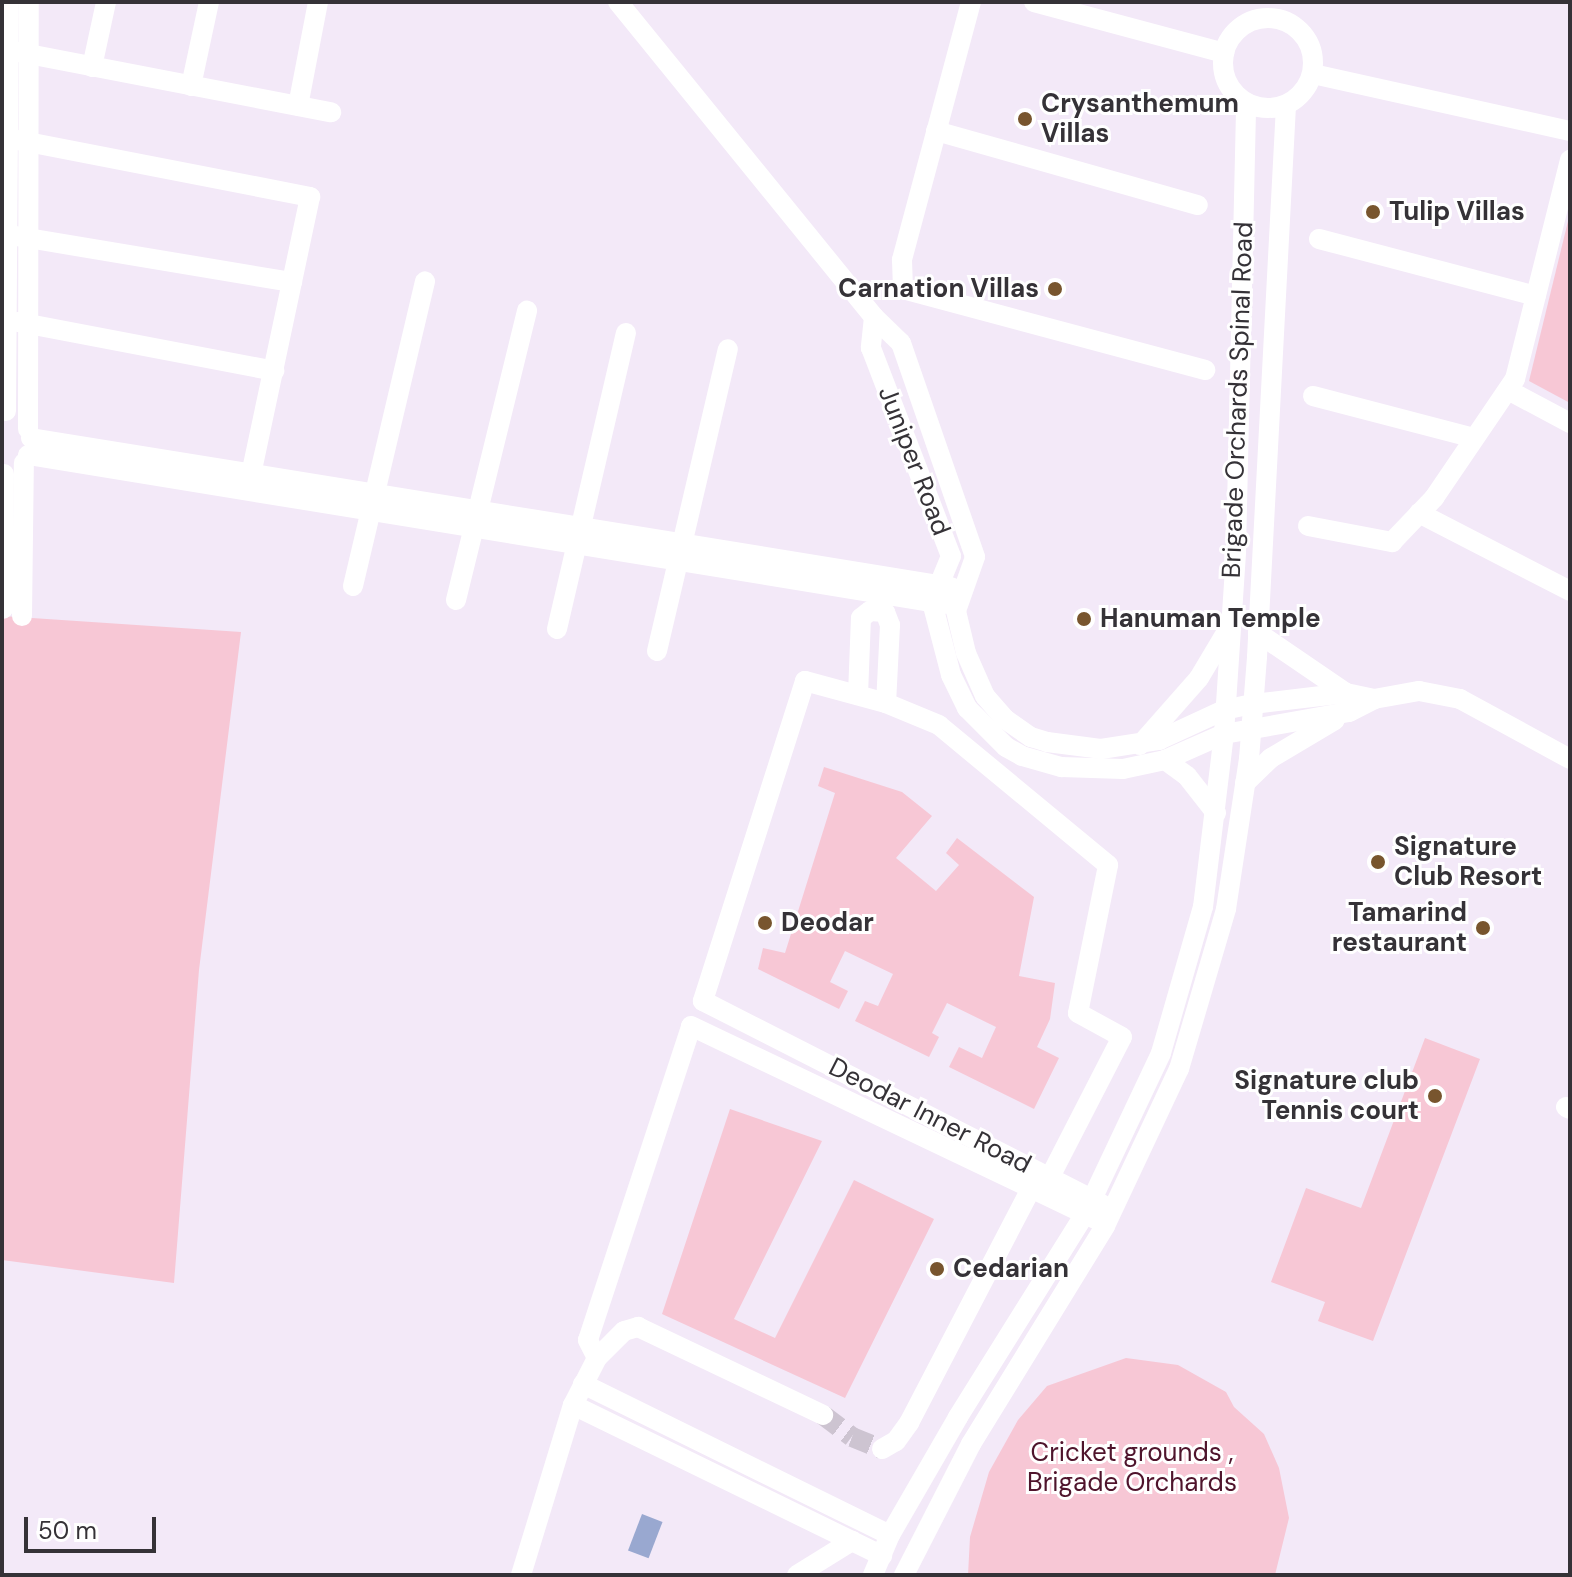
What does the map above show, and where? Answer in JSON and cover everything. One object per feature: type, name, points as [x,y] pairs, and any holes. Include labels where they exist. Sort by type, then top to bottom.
[{"type":"street","points":[[9,2],[4,411],[16,415],[27,446]]},
{"type":"street","points":[[13,613],[27,446],[29,2]]},
{"type":"street","points":[[92,67],[106,2]]},
{"type":"street","points":[[191,86],[209,2]]},
{"type":"street","points":[[298,106],[318,2]]},
{"type":"street","points":[[618,2],[874,317],[901,343],[975,557],[960,598],[966,653],[977,683],[994,708],[1018,729],[1065,747],[1101,749],[1140,745],[1177,733],[1224,710],[1253,704],[1347,702],[1419,691],[1442,693],[1570,759]]},
{"type":"street","points":[[971,2],[902,260],[903,289],[1205,370]]},
{"type":"street","points":[[1034,2],[1224,53]]},
{"type":"street","points":[[1290,24],[1291,2]]},
{"type":"street","points":[[1255,11],[1266,18],[1290,24],[1310,45],[1313,74],[1307,87],[1286,105],[1259,108],[1246,103],[1227,82],[1224,53],[1255,11]]},
{"type":"street","points":[[7,50],[331,112]]},
{"type":"street","points":[[1313,74],[1570,131]]},
{"type":"street","name":"Brigade Orchards Spinal Road","points":[[873,1575],[890,1535],[958,1417],[1089,1205],[1161,1053],[1203,907],[1224,734],[1236,551],[1246,103]]},
{"type":"street","name":"Brigade Orchards Spinal Road","points":[[904,1575],[971,1444],[1109,1218],[1179,1069],[1226,909],[1252,728],[1286,105]]},
{"type":"street","points":[[936,131],[1198,205]]},
{"type":"street","points":[[7,138],[310,197],[250,482]]},
{"type":"street","points":[[1308,526],[1392,542],[1419,513],[1474,438],[1515,379],[1570,160]]},
{"type":"street","points":[[7,235],[292,282]]},
{"type":"street","points":[[1319,239],[1536,296]]},
{"type":"street","points":[[353,586],[425,281]]},
{"type":"street","points":[[456,600],[527,311]]},
{"type":"street","name":"Juniper Road","points":[[874,317],[871,348],[951,556],[935,593]]},
{"type":"street","points":[[7,319],[274,371]]},
{"type":"street","points":[[557,629],[626,333]]},
{"type":"street","points":[[657,651],[728,349]]},
{"type":"street","points":[[1508,390],[1570,423]]},
{"type":"street","points":[[1313,396],[1474,438]]},
{"type":"street","points":[[27,446],[960,598]]},
{"type":"street","points":[[13,613],[3,474],[27,446]]},
{"type":"street","points":[[1419,513],[1570,591]]},
{"type":"street","points":[[935,593],[958,692],[978,722],[1006,747],[1041,763],[1081,770],[1123,769],[1165,760],[1224,734],[1347,702]]},
{"type":"street","points":[[858,695],[861,618],[870,611],[885,612],[890,625],[886,703]]},
{"type":"street","points":[[1140,745],[1199,678],[1230,626]]},
{"type":"street","points":[[1258,633],[1347,702]]},
{"type":"street","name":"Deodar Inner Road","points":[[805,681],[858,695],[939,725],[1108,865],[1078,1013],[1122,1037],[1041,1182],[703,1001],[805,681]]},
{"type":"street","points":[[1245,783],[1271,758],[1347,702]]},
{"type":"street","points":[[1165,760],[1187,776],[1216,813]]},
{"type":"street","points":[[597,1358],[588,1340],[691,1026],[1041,1182],[1109,1218]]},
{"type":"street","points":[[882,1449],[896,1441],[909,1423],[1041,1182]]},
{"type":"street","points":[[521,1575],[573,1405],[597,1358],[624,1331],[638,1327],[823,1415]]},
{"type":"street","points":[[583,1384],[890,1535]]},
{"type":"street","points":[[573,1405],[882,1556]]},
{"type":"street","points":[[797,1575],[852,1541]]},
{"type":"green space","points":[[1570,213],[1570,403],[1529,381]]},
{"type":"green space","points":[[2,616],[241,632],[199,970],[174,1283],[2,1260]]},
{"type":"green space","points":[[824,767],[902,792],[932,816],[896,858],[936,891],[959,865],[946,853],[957,838],[1034,897],[1019,976],[1055,983],[1050,1019],[1037,1047],[1059,1058],[1034,1109],[949,1067],[959,1047],[982,1058],[996,1027],[947,1003],[932,1033],[939,1037],[929,1057],[855,1021],[865,1001],[878,1006],[893,974],[845,951],[830,982],[848,991],[839,1009],[758,969],[763,948],[785,953],[835,793],[818,786]]},
{"type":"green space","points":[[1425,1038],[1480,1059],[1373,1341],[1318,1321],[1325,1302],[1271,1282],[1306,1188],[1361,1208]]},
{"type":"green space","points":[[730,1109],[822,1141],[734,1319],[775,1338],[854,1180],[934,1219],[845,1398],[662,1314]]},
{"type":"green space","name":"Cricket grounds , Brigade Orchards","points":[[1126,1358],[1178,1365],[1226,1392],[1234,1407],[1264,1434],[1279,1468],[1289,1518],[1275,1575],[968,1575],[970,1537],[989,1472],[1018,1420],[1047,1386]]},
{"type":"water","points":[[642,1514],[663,1522],[649,1558],[628,1550]]},
{"type":"tunnel","points":[[823,1415],[852,1437],[882,1449]]},
{"type":"place","name":"Crysanthemum Villas","points":[[1025,119]]},
{"type":"place","name":"Tulip Villas","points":[[1373,212]]},
{"type":"place","name":"Carnation Villas","points":[[1055,289]]},
{"type":"place","name":"Hanuman Temple","points":[[1084,619]]},
{"type":"place","name":"Signature Club Resort","points":[[1378,862]]},
{"type":"place","name":"Deodar","points":[[765,923]]},
{"type":"place","name":"Tamarind restaurant","points":[[1483,928]]},
{"type":"place","name":"Signature club Tennis court","points":[[1435,1096]]},
{"type":"place","name":"Cedarian","points":[[937,1269]]}]
